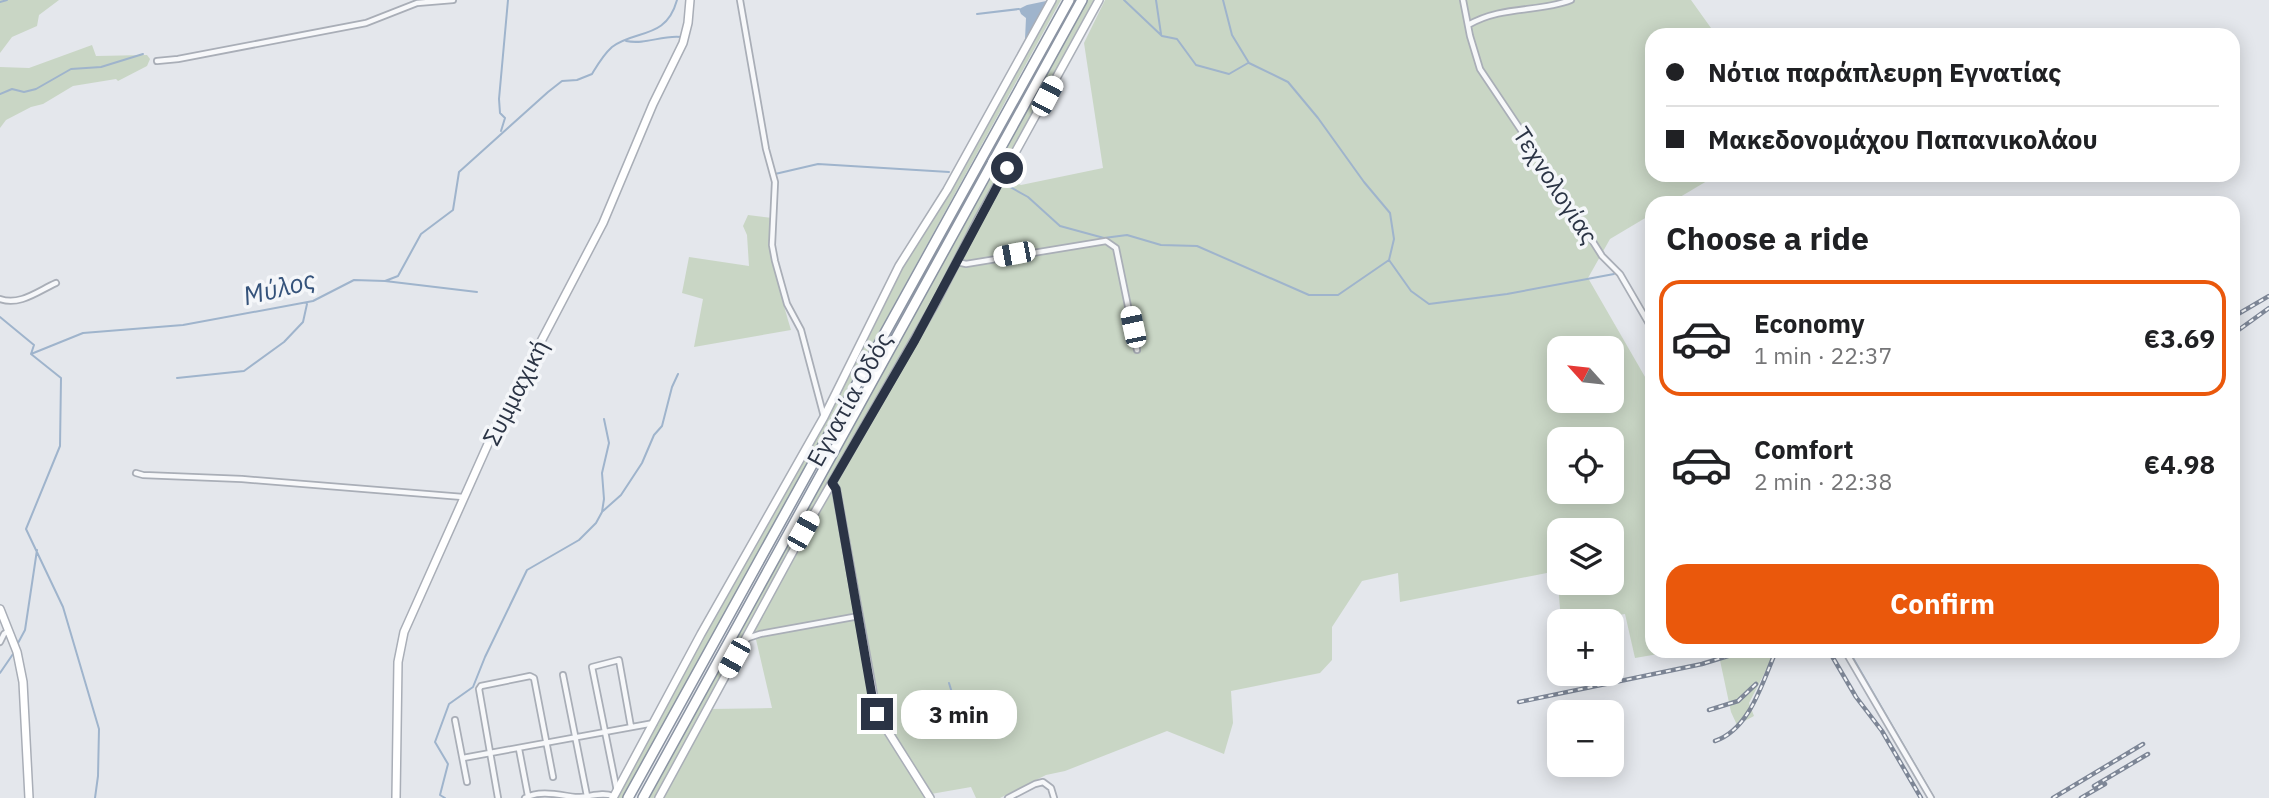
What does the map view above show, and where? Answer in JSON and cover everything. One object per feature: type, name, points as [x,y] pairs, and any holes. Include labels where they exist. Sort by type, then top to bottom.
[{"type":"highway","name":"Εγνατία Οδός","points":[[628,798],[1069,0]]},
{"type":"highway","name":"Εγνατία Οδός","points":[[643,798],[1082,0]]},
{"type":"street","points":[[157,61],[364,24],[413,4],[453,0]]},
{"type":"street","name":"Συμμαχική","points":[[396,798],[400,650],[404,632],[463,497],[521,376],[603,223],[653,104],[687,34],[690,0]]},
{"type":"street","points":[[740,0],[764,138],[775,182],[772,245],[775,261],[787,304],[801,330],[824,417]]},
{"type":"street","points":[[615,795],[708,622],[824,417],[898,266],[947,190],[1052,0]]},
{"type":"street","points":[[659,798],[744,640],[915,340],[1098,0]]},
{"type":"street","points":[[1463,0],[1468,25],[1502,11],[1571,0]]},
{"type":"street","name":"Τεχνολογίας","points":[[1468,25],[1480,69],[1602,256],[1620,274],[1645,317]]},
{"type":"street","points":[[956,262],[966,264],[1014,254],[1110,242],[1116,248],[1138,350]]},
{"type":"street","points":[[0,299],[9,302],[27,297],[56,283]]},
{"type":"street","points":[[136,473],[463,497]]},
{"type":"street","points":[[832,483],[836,489],[877,714],[930,798]]},
{"type":"street","points":[[0,609],[20,663],[23,682],[29,798]]},
{"type":"street","points":[[744,640],[760,634],[859,616]]},
{"type":"street","points":[[0,642],[8,631]]},
{"type":"street","points":[[1849,658],[1931,798]]},
{"type":"street","points":[[615,795],[592,667],[619,660],[631,727]]},
{"type":"street","points":[[563,675],[587,796]]},
{"type":"street","points":[[498,798],[479,688],[534,678],[553,777]]},
{"type":"street","points":[[455,720],[467,782]]},
{"type":"street","points":[[463,758],[654,722]]},
{"type":"street","points":[[519,749],[526,797],[552,794],[615,795]]},
{"type":"street","points":[[1008,798],[1043,782],[1051,788],[1054,798]]},
{"type":"green space","points":[[0,0],[59,0],[39,15],[37,26],[12,37],[0,53]]},
{"type":"green space","points":[[1055,0],[1061,0],[624,798],[617,798],[697,645],[828,414],[898,274],[955,184]]},
{"type":"green space","points":[[1088,0],[1097,0],[938,292],[656,798],[649,798]]},
{"type":"green space","points":[[1105,0],[1691,0],[1711,28],[1645,28],[1645,182],[1705,182],[1682,196],[1645,196],[1645,218],[1610,239],[1588,278],[1621,336],[1547,336],[1547,413],[1624,413],[1624,340],[1645,377],[1645,656],[1635,658],[1624,609],[1560,609],[1559,595],[1624,595],[1624,518],[1547,518],[1547,573],[1400,602],[1398,573],[1362,581],[1332,627],[1332,660],[1320,673],[1231,691],[1233,723],[1224,754],[1167,731],[1065,771],[1046,775],[1000,798],[976,798],[971,787],[931,794],[926,798],[663,798],[710,709],[772,708],[754,631],[912,349],[1004,177],[1021,185],[1103,168],[1084,43]]},
{"type":"green space","points":[[92,45],[96,56],[147,55],[150,59],[147,66],[118,81],[116,79],[73,86],[43,104],[6,120],[0,128],[0,67],[29,68]]},
{"type":"green space","points":[[748,215],[772,218],[774,261],[791,330],[694,347],[703,299],[682,293],[689,257],[749,266],[747,235],[743,226]]},
{"type":"green space","points":[[1719,658],[1772,658],[1749,703],[1754,716],[1737,725],[1731,712]]},
{"type":"water","points":[[1051,0],[1025,39],[1026,18],[1019,9]]},
{"type":"waterway","points":[[0,2],[7,0]]},
{"type":"waterway","points":[[501,131],[505,118],[500,113],[499,99],[508,0]]},
{"type":"waterway","name":"Μύλος","points":[[31,354],[83,333],[183,325],[313,301],[354,280],[385,281],[398,276],[421,234],[453,210],[459,172],[562,81],[577,80],[592,74],[612,47],[666,22],[677,0]]},
{"type":"waterway","points":[[1124,0],[1162,36],[1177,39],[1196,65],[1229,74],[1248,63]]},
{"type":"waterway","points":[[1156,0],[1161,34]]},
{"type":"waterway","points":[[1223,0],[1232,35],[1249,63],[1288,82],[1390,213],[1394,239],[1389,260],[1411,291],[1429,304],[1507,294],[1614,274]]},
{"type":"waterway","points":[[977,14],[1019,9]]},
{"type":"waterway","points":[[626,41],[681,37]]},
{"type":"waterway","points":[[0,94],[12,89],[24,92],[36,89],[71,69],[101,67],[143,54]]},
{"type":"waterway","points":[[775,174],[818,164],[949,172]]},
{"type":"waterway","points":[[1003,183],[1028,197],[1060,226],[1104,238],[1127,235],[1161,245],[1197,246],[1309,295],[1338,295],[1389,260]]},
{"type":"waterway","points":[[385,281],[477,292]]},
{"type":"waterway","points":[[177,378],[244,371],[284,342],[303,322],[307,304]]},
{"type":"waterway","points":[[0,317],[34,345],[31,354],[61,378],[60,446],[26,529],[63,607],[99,729],[95,798]]},
{"type":"waterway","points":[[603,511],[621,495],[642,463],[654,435],[662,426],[678,374]]},
{"type":"waterway","points":[[445,798],[440,795],[448,764],[435,742],[449,704],[473,687],[527,570],[579,540],[596,523],[602,512],[602,473],[609,443],[604,419]]},
{"type":"waterway","points":[[18,643],[25,630],[37,550]]},
{"type":"waterway","points":[[0,673],[13,654]]},
{"type":"waterway","points":[[1853,658],[1934,798]]},
{"type":"waterway","points":[[949,683],[957,709],[988,732]]},
{"type":"railway","points":[[2240,313],[2269,296]]},
{"type":"railway","points":[[2240,329],[2269,308]]},
{"type":"railway","points":[[1519,702],[1721,658]]},
{"type":"railway","points":[[1715,741],[1727,735],[1746,716],[1773,658]]},
{"type":"railway","points":[[1833,658],[1856,697],[1882,731],[1921,798]]},
{"type":"railway","points":[[1709,710],[1738,701],[1756,684]]},
{"type":"railway","points":[[2053,798],[2143,744]]},
{"type":"railway","points":[[2094,786],[2148,754]]},
{"type":"railway","points":[[2081,798],[2105,784]]},
{"type":"route","points":[[877,714],[836,489],[832,483],[915,340],[1007,168]]}]
